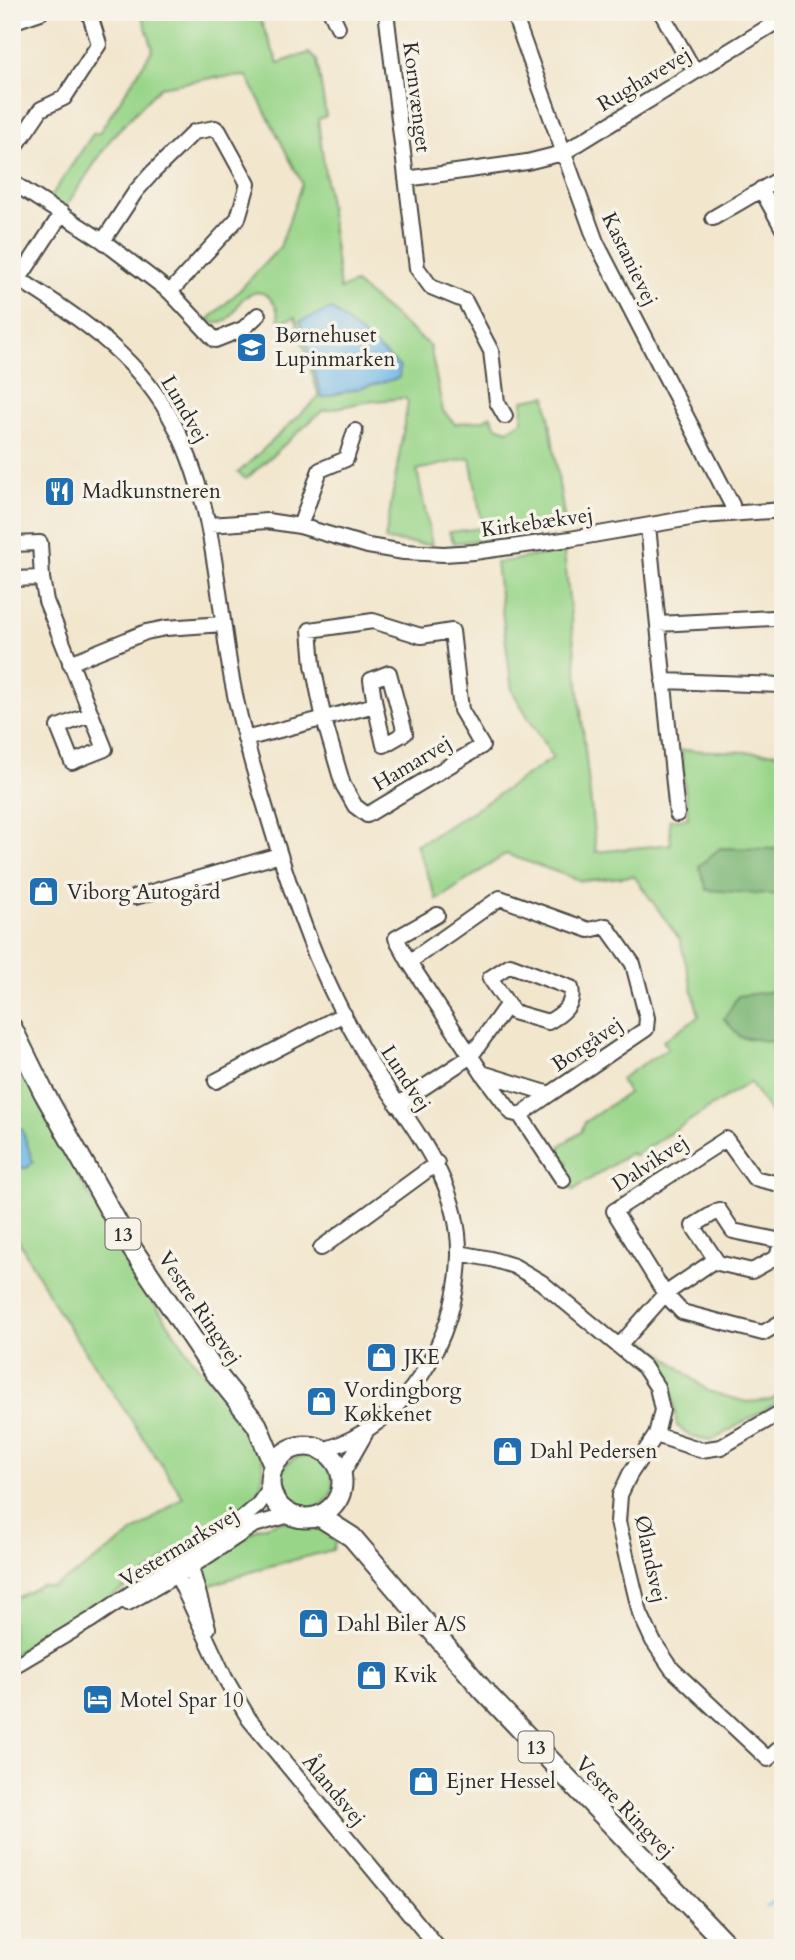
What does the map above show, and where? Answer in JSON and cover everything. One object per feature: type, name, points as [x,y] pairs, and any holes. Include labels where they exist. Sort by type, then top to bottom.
[{"type":"main road","name":"Vestre Ringvej","points":[[12,1028],[43,1091],[129,1244],[214,1371],[257,1425],[274,1466]]},
{"type":"main road","name":"Vestre Ringvej","points":[[257,1425],[297,1447]]},
{"type":"main road","name":"13","points":[[297,1447],[310,1446],[323,1450]]},
{"type":"main road","points":[[290,1515],[277,1504],[270,1488],[274,1466],[283,1454],[297,1447]]},
{"type":"main road","points":[[323,1450],[335,1460],[342,1474]]},
{"type":"main road","name":"13","points":[[339,1498],[342,1474]]},
{"type":"main road","name":"Vestre Ringvej","points":[[339,1498],[352,1537]]},
{"type":"main road","points":[[319,1517],[339,1498]]},
{"type":"main road","name":"13","points":[[290,1515],[319,1517]]},
{"type":"main road","name":"Vestre Ringvej","points":[[319,1517],[352,1537],[483,1690],[730,1948]]},
{"type":"street","points":[[12,22],[41,12]]},
{"type":"street","points":[[12,152],[41,109],[64,98],[99,44],[89,12]]},
{"type":"street","points":[[331,12],[338,27]]},
{"type":"street","name":"Kastanievej","points":[[513,12],[596,242],[732,505],[732,514]]},
{"type":"street","points":[[661,12],[695,72]]},
{"type":"street","name":"Rughavevej","points":[[562,153],[783,18]]},
{"type":"street","name":"Kornvænget","points":[[387,20],[417,268],[431,287],[465,301],[491,351],[497,401],[505,416]]},
{"type":"street","points":[[103,241],[136,191],[194,132],[215,128],[219,131],[248,184],[238,218],[170,292]]},
{"type":"street","name":"Kornvænget","points":[[406,178],[527,162],[562,153]]},
{"type":"street","points":[[713,218],[783,177]]},
{"type":"street","points":[[12,182],[103,241],[170,292],[215,340],[243,329],[258,314]]},
{"type":"street","points":[[761,190],[783,229]]},
{"type":"street","points":[[16,277],[61,213]]},
{"type":"street","name":"Lundvej","points":[[16,277],[100,335],[151,387],[186,446],[198,479],[209,525],[223,624],[244,739],[279,855],[317,957],[344,1014],[397,1105],[437,1163],[449,1192],[456,1219],[459,1254],[456,1290],[440,1344],[423,1374],[400,1403],[365,1433],[346,1444],[323,1450]]},
{"type":"street","points":[[300,526],[320,470],[346,460],[355,431]]},
{"type":"street","name":"Kirkebækvej","points":[[209,525],[267,521],[300,526],[368,547],[444,554],[474,552],[702,516],[783,510]]},
{"type":"street","points":[[648,526],[677,814]]},
{"type":"street","points":[[12,544],[40,543],[46,601],[91,714]]},
{"type":"street","points":[[12,579],[42,578]]},
{"type":"street","points":[[658,624],[773,618]]},
{"type":"street","name":"Hamarvej","points":[[373,621],[421,636],[452,631],[461,710],[482,746],[367,815],[355,806],[343,785],[324,720],[313,665],[310,630],[373,621]]},
{"type":"street","points":[[71,663],[146,632],[223,624]]},
{"type":"street","points":[[663,681],[781,685]]},
{"type":"street","points":[[244,739],[375,705]]},
{"type":"street","points":[[135,897],[279,855]]},
{"type":"street","name":"Borgåvej","points":[[409,962],[500,898],[589,930],[606,926],[633,964],[647,1018],[646,1029],[520,1115]]},
{"type":"street","points":[[437,915],[396,938],[482,1073],[512,1113],[520,1115],[563,1180]]},
{"type":"street","name":"Borgåvej","points":[[510,965],[571,988],[573,993],[565,1012],[548,1023],[513,1012],[507,1005],[490,978],[510,965]]},
{"type":"street","points":[[397,1105],[471,1056],[507,1005]]},
{"type":"street","points":[[216,1080],[344,1014]]},
{"type":"street","name":"Borgåvej","points":[[482,1073],[550,1094]]},
{"type":"street","name":"Dalvikvej","points":[[783,1185],[754,1178],[726,1139],[614,1211],[665,1294],[682,1312],[763,1333],[783,1321]]},
{"type":"street","points":[[321,1248],[437,1163]]},
{"type":"street","points":[[719,1210],[733,1231],[782,1241],[776,1257],[752,1271],[715,1260],[693,1226],[719,1210]]},
{"type":"street","name":"Ølandsvej","points":[[459,1254],[514,1266],[541,1282],[644,1367],[657,1387],[662,1410],[656,1435],[630,1474],[620,1495],[618,1522],[640,1613],[653,1641],[672,1669],[768,1759],[783,1745]]},
{"type":"street","points":[[620,1345],[665,1294],[715,1260]]},
{"type":"street","points":[[656,1435],[701,1450],[721,1447],[783,1411]]},
{"type":"street","name":"Lundvej","points":[[342,1474],[365,1433]]},
{"type":"street","name":"Vestermarksvej","points":[[186,1563],[258,1505],[270,1488]]},
{"type":"street","name":"Vestermarksvej","points":[[12,1667],[254,1525],[290,1515]]},
{"type":"street","name":"Ålandsvej","points":[[186,1563],[212,1649]]},
{"type":"street","name":"Ålandsvej","points":[[173,1571],[248,1719],[438,1948]]},
{"type":"green space","points":[[141,12],[257,12],[278,63],[309,53],[317,60],[326,116],[318,119],[340,289],[355,283],[430,346],[443,411],[455,424],[484,420],[490,415],[496,426],[508,430],[522,421],[523,400],[546,396],[566,530],[454,543],[449,532],[483,528],[470,458],[417,470],[432,545],[385,540],[408,402],[405,398],[365,402],[322,411],[246,479],[238,473],[319,397],[295,317],[279,323],[277,309],[265,294],[252,293],[245,297],[231,317],[223,322],[207,321],[280,247],[302,183],[247,76],[212,78],[160,87],[113,136],[64,209],[49,199],[93,134],[99,133],[153,49]]},
{"type":"green space","points":[[564,551],[596,852],[671,844],[669,820],[688,818],[681,750],[783,753],[783,1132],[750,1082],[634,1156],[631,1153],[573,1190],[563,1174],[564,1166],[568,1163],[560,1151],[561,1145],[581,1132],[585,1122],[628,1093],[620,1079],[668,1048],[663,1041],[699,1016],[680,940],[634,876],[582,881],[506,854],[437,900],[416,844],[553,758],[512,691],[496,563]]},
{"type":"green space","points":[[720,848],[783,849],[783,895],[707,890],[699,866]]},
{"type":"green space","points":[[783,990],[783,1043],[740,1037],[724,1019],[738,996]]},
{"type":"green space","points":[[12,1050],[53,1130],[120,1248],[194,1361],[255,1438],[262,1455],[263,1473],[258,1490],[246,1506],[230,1518],[104,1601],[12,1655],[12,1600],[41,1585],[52,1587],[80,1571],[183,1497],[58,1311],[12,1229],[12,1167],[27,1168],[22,1129],[12,1129]]},
{"type":"green space","points":[[639,1335],[708,1391],[746,1402],[770,1400],[783,1394],[783,1399],[713,1440],[691,1437],[677,1426],[670,1386],[663,1373],[639,1347],[636,1341]]},
{"type":"green space","points":[[306,1456],[325,1464],[333,1483],[325,1502],[306,1510],[287,1502],[279,1483],[287,1464]]},
{"type":"green space","points":[[282,1521],[317,1527],[337,1537],[333,1550],[266,1567],[203,1588],[202,1571],[211,1559],[258,1528]]},
{"type":"water","points":[[332,309],[400,367],[399,378],[322,398],[300,321]]},
{"type":"water","points":[[12,1129],[22,1129],[33,1162],[27,1168],[12,1167]]},
{"type":"waterway","points":[[767,1907],[780,1897],[783,1899]]},
{"type":"place","name":"Børnehuset Lupinmarken","points":[[252,347]]},
{"type":"place","name":"Madkunstneren","points":[[59,491]]},
{"type":"place","name":"Viborg Autogård","points":[[44,892]]},
{"type":"place","name":"JKE","points":[[381,1357]]},
{"type":"place","name":"Vordingborg Køkkenet","points":[[321,1402]]},
{"type":"place","name":"Dahl Pedersen","points":[[507,1451]]},
{"type":"place","name":"Dahl Biler A/S","points":[[314,1624]]},
{"type":"place","name":"Kvik","points":[[371,1675]]},
{"type":"place","name":"Motel Spar 10","points":[[97,1700]]},
{"type":"place","name":"Ejner Hessel","points":[[423,1781]]}]
